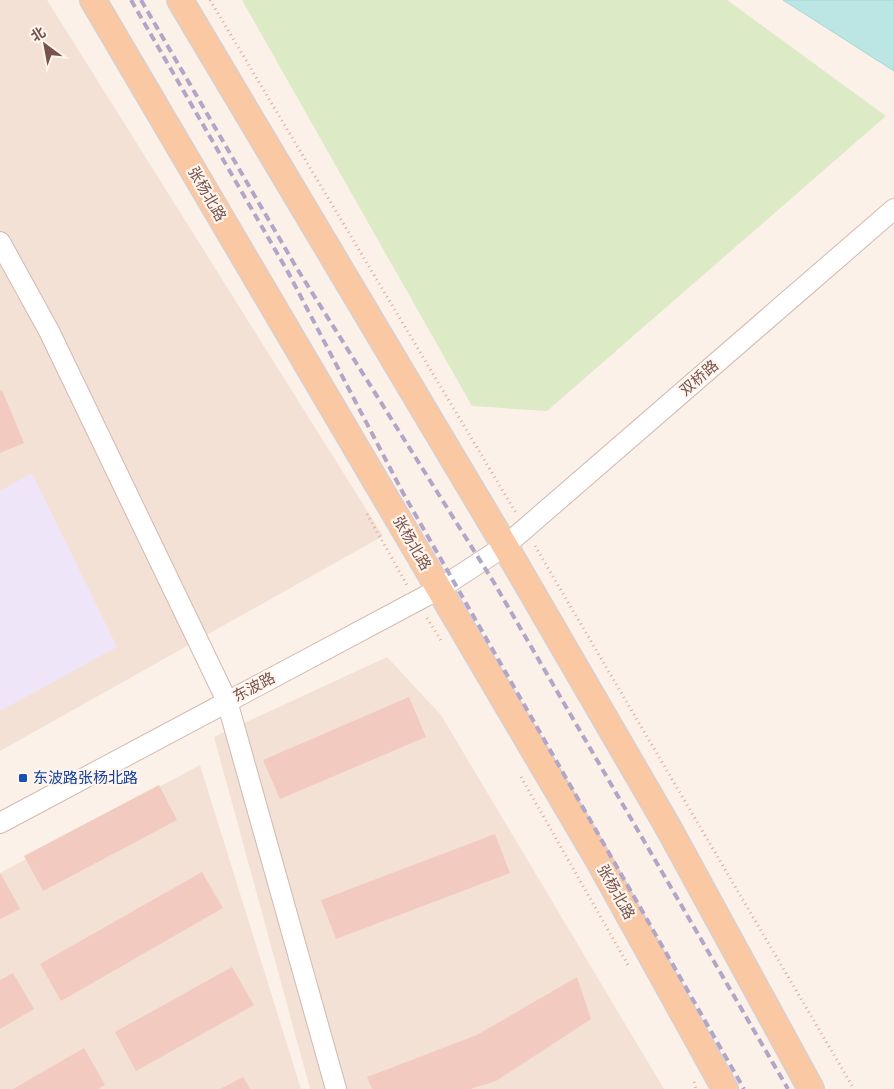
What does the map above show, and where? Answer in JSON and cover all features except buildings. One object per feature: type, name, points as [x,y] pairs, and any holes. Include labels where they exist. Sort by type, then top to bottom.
[{"type":"main road","name":"张杨北路","points":[[93,0],[599,861],[725,1089]]},
{"type":"main road","points":[[180,0],[505,546],[668,827],[811,1089]]},
{"type":"street","name":"双桥路","points":[[505,546],[894,209]]},
{"type":"street","points":[[0,242],[49,331],[227,701],[336,1089]]},
{"type":"street","name":"东波路","points":[[0,823],[439,589],[505,546]]},
{"type":"shaded area","points":[[0,0],[47,0],[383,536],[0,751]]},
{"type":"shaded area","points":[[32,473],[117,647],[0,711],[0,491]]},
{"type":"shaded area","points":[[387,657],[441,715],[664,1089],[310,1089],[214,737]]},
{"type":"shaded area","points":[[200,765],[301,1089],[0,1089],[0,873]]},
{"type":"green space","points":[[242,0],[727,0],[886,116],[547,411],[472,406]]},
{"type":"water","points":[[783,0],[894,0],[894,71]]},
{"type":"railway","points":[[131,0],[288,272],[403,493],[744,1089]]},
{"type":"railway","points":[[141,0],[296,267],[493,581],[788,1089]]},
{"type":"place","name":"东波路张杨北路","points":[[23,778]]}]
